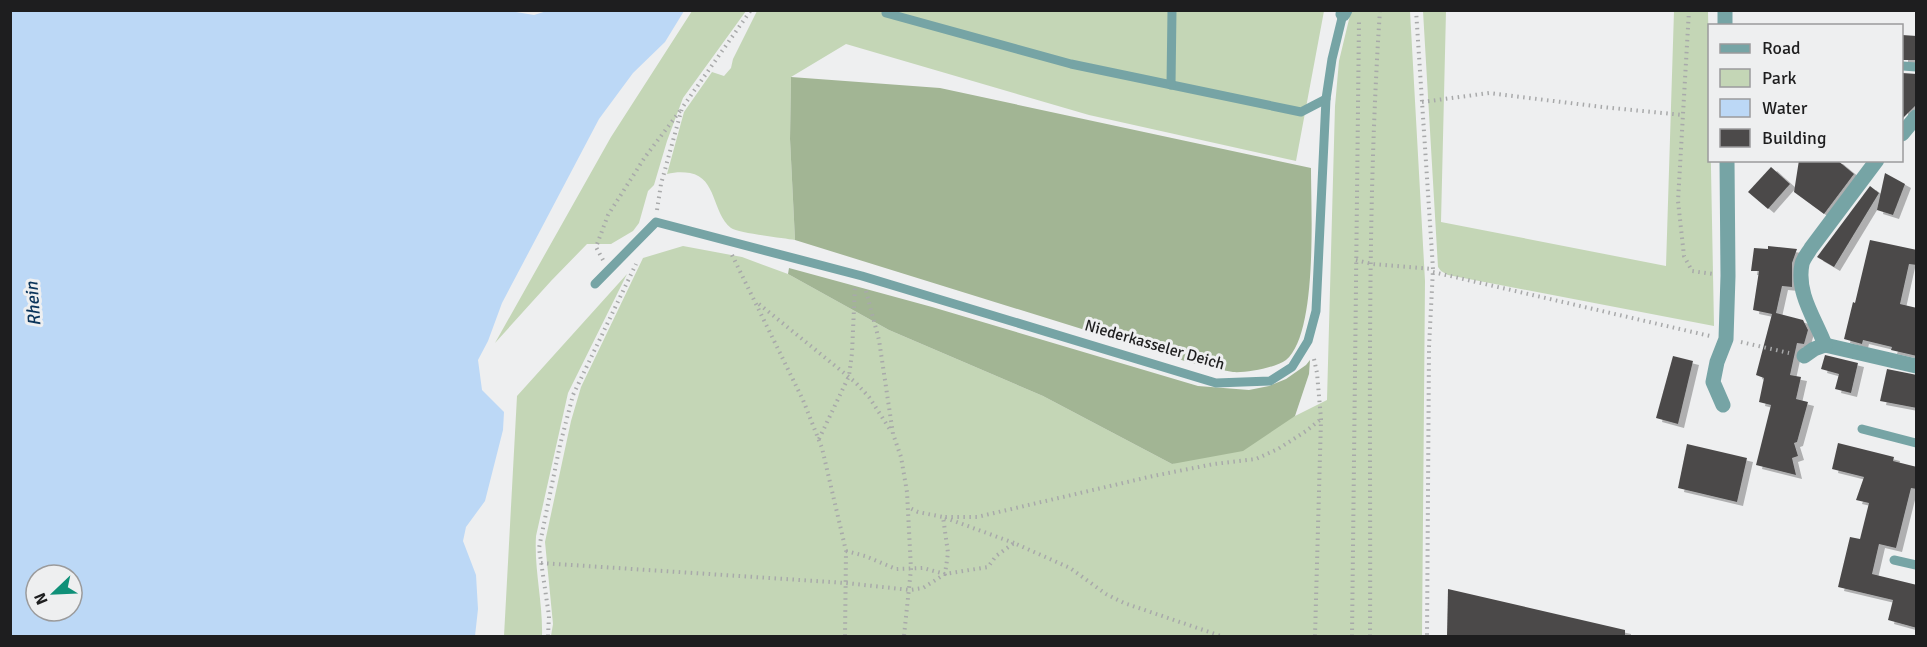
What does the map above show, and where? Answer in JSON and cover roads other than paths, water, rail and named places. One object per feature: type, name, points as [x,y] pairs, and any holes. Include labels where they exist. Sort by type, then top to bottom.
[{"type":"street","points":[[1903,133],[1917,117]]},
{"type":"street","points":[[1723,405],[1713,382],[1717,362],[1726,339],[1727,162]]},
{"type":"street","points":[[1826,345],[1807,306],[1802,282],[1802,263],[1876,162]]},
{"type":"street","points":[[1804,356],[1826,345],[1917,366]]},
{"type":"lane","points":[[887,10],[886,13],[1071,64],[1301,112],[1326,99]]},
{"type":"lane","points":[[1171,85],[1172,10]]},
{"type":"lane","name":"Niederkasseler Deich","points":[[595,284],[656,222],[862,276],[1216,383],[1269,381],[1292,367],[1308,341],[1316,311],[1326,99],[1332,59],[1344,12]]},
{"type":"lane","points":[[1903,66],[1917,67]]},
{"type":"lane","points":[[1862,429],[1917,443]]},
{"type":"lane","points":[[1894,560],[1917,565]]},
{"type":"water","name":"Rhein","points":[[550,10],[684,11],[665,42],[633,73],[599,119],[502,303],[488,341],[478,360],[482,390],[504,412],[503,430],[485,501],[466,527],[463,541],[476,575],[478,609],[475,636],[11,636],[11,11],[510,11],[534,15]]}]
